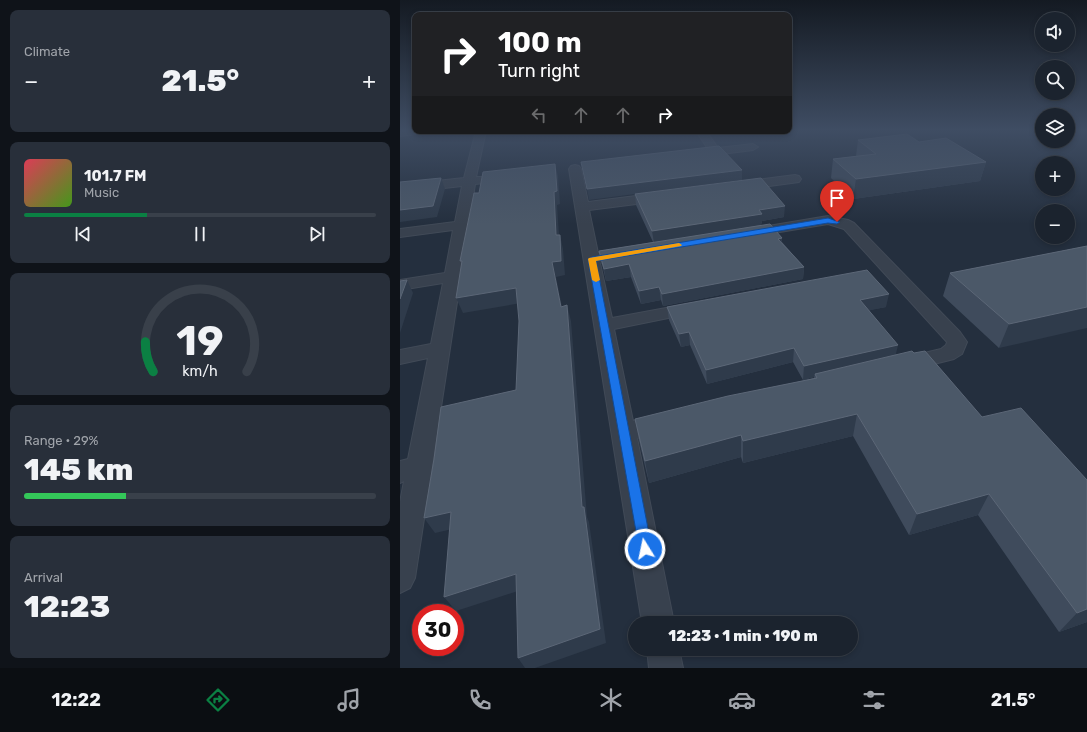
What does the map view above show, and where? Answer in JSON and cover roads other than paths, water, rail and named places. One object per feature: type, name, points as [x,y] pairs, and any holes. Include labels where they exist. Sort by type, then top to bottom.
[{"type":"street","points":[[400,578],[410,469],[440,349],[474,161]]},
{"type":"street","points":[[575,169],[657,616]]},
{"type":"street","points":[[400,189],[492,179]]},
{"type":"street","points":[[724,188],[795,179]]},
{"type":"street","points":[[582,207],[669,196]]},
{"type":"street","points":[[733,236],[828,220],[849,226],[882,271],[953,336],[957,342],[956,349],[947,354],[886,369]]},
{"type":"street","points":[[400,233],[462,225]]},
{"type":"street","points":[[592,259],[639,252]]},
{"type":"street","points":[[400,285],[452,277]]},
{"type":"street","points":[[604,325],[712,304]]},
{"type":"street","points":[[400,356],[440,349]]},
{"type":"street","points":[[624,432],[678,419]]},
{"type":"street","points":[[664,656],[666,668]]}]
